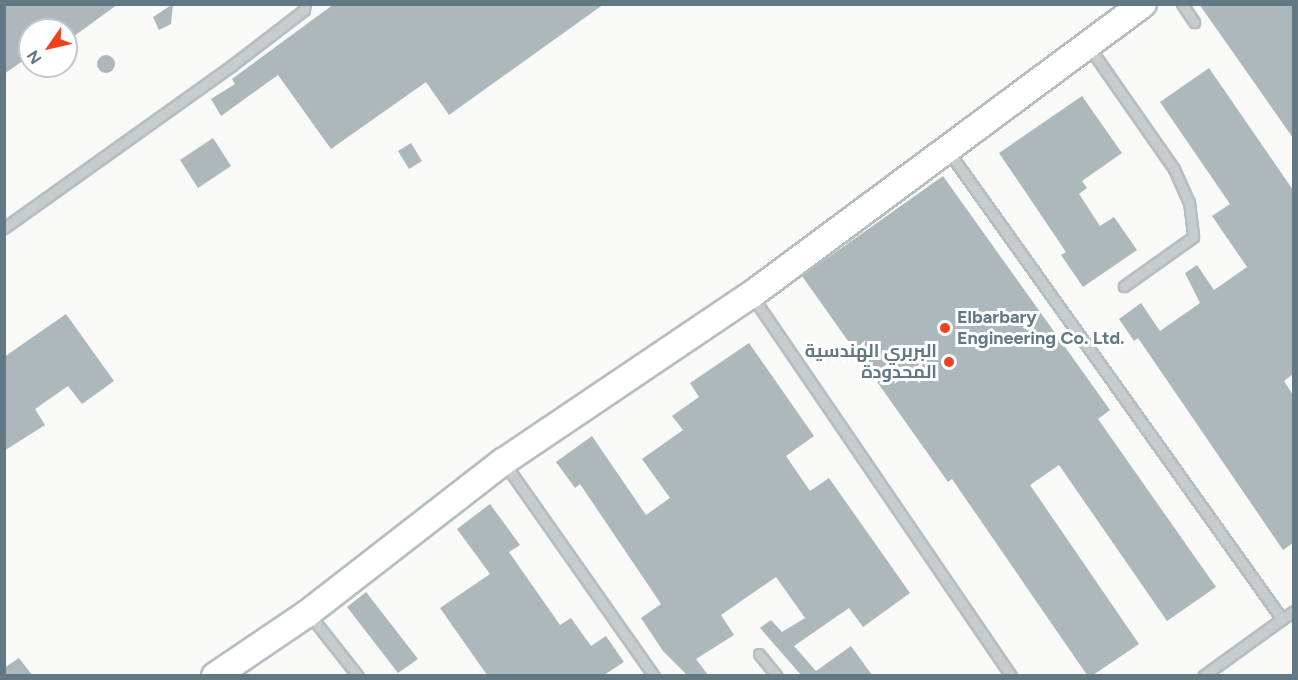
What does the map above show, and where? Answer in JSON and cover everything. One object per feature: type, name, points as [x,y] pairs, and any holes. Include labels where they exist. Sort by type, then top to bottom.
[{"type":"street","points":[[215,675],[308,613],[503,462],[751,295],[945,148],[1089,46],[1129,11]]},
{"type":"lane","points":[[4,228],[231,66],[304,10],[305,4]]},
{"type":"lane","points":[[1182,4],[1194,22]]},
{"type":"lane","points":[[1089,46],[1174,169],[1190,202],[1193,237],[1124,286]]},
{"type":"lane","points":[[945,148],[1282,619]]},
{"type":"lane","points":[[751,295],[1011,675]]},
{"type":"lane","points":[[503,462],[654,675]]},
{"type":"lane","points":[[1207,674],[1293,611]]},
{"type":"lane","points":[[308,613],[358,675]]},
{"type":"lane","points":[[759,654],[777,675]]},
{"type":"building","points":[[4,4],[118,4],[78,33],[78,18],[18,18],[18,64],[4,74]]},
{"type":"building","points":[[173,4],[171,24],[159,30],[153,17]]},
{"type":"building","points":[[334,4],[604,4],[449,115],[426,82],[331,149],[278,75],[221,116],[211,99],[235,84],[232,79]]},
{"type":"building","points":[[1199,4],[1293,4],[1293,138]]},
{"type":"building","points":[[106,55],[112,58],[115,64],[112,70],[106,73],[100,70],[97,64],[100,58]]},
{"type":"building","points":[[1209,68],[1293,190],[1293,374],[1284,381],[1293,395],[1293,543],[1283,550],[1138,338],[1134,341],[1119,319],[1141,303],[1160,331],[1200,303],[1185,273],[1197,265],[1214,290],[1247,267],[1212,216],[1230,204],[1160,102]]},
{"type":"building","points":[[1082,96],[1122,153],[1082,181],[1087,188],[1079,194],[1100,226],[1114,217],[1137,250],[1083,287],[1061,255],[1066,252],[999,153]]},
{"type":"building","points":[[213,138],[231,166],[198,188],[180,160]]},
{"type":"building","points":[[411,143],[422,161],[409,169],[398,151]]},
{"type":"building","points":[[943,176],[1110,410],[1098,419],[1216,587],[1167,621],[1059,465],[1030,485],[1139,644],[1093,675],[1087,675],[952,479],[948,482],[802,276]]},
{"type":"building","points":[[66,314],[114,381],[82,404],[68,386],[35,409],[45,425],[4,451],[4,357]]},
{"type":"building","points":[[749,343],[814,436],[786,456],[810,491],[829,478],[910,593],[863,627],[849,608],[794,646],[816,671],[851,646],[872,675],[801,675],[760,628],[771,620],[782,632],[805,618],[776,577],[721,615],[734,635],[696,659],[708,675],[687,675],[663,651],[641,618],[661,604],[580,484],[575,488],[556,462],[592,436],[646,515],[670,498],[642,459],[683,430],[672,416],[699,397],[690,383]]},
{"type":"building","points":[[490,504],[520,545],[509,552],[560,625],[571,618],[591,646],[606,636],[624,662],[604,675],[487,675],[440,608],[490,574],[457,529]]},
{"type":"building","points":[[366,592],[418,659],[398,673],[347,607]]},
{"type":"building","points":[[19,658],[32,675],[4,675],[4,668]]},
{"type":"place","name":"Elbarbary Engineering Co. Ltd.","points":[[945,328]]},
{"type":"place","name":"البربري الهندسية المحدودة","points":[[949,362]]}]
